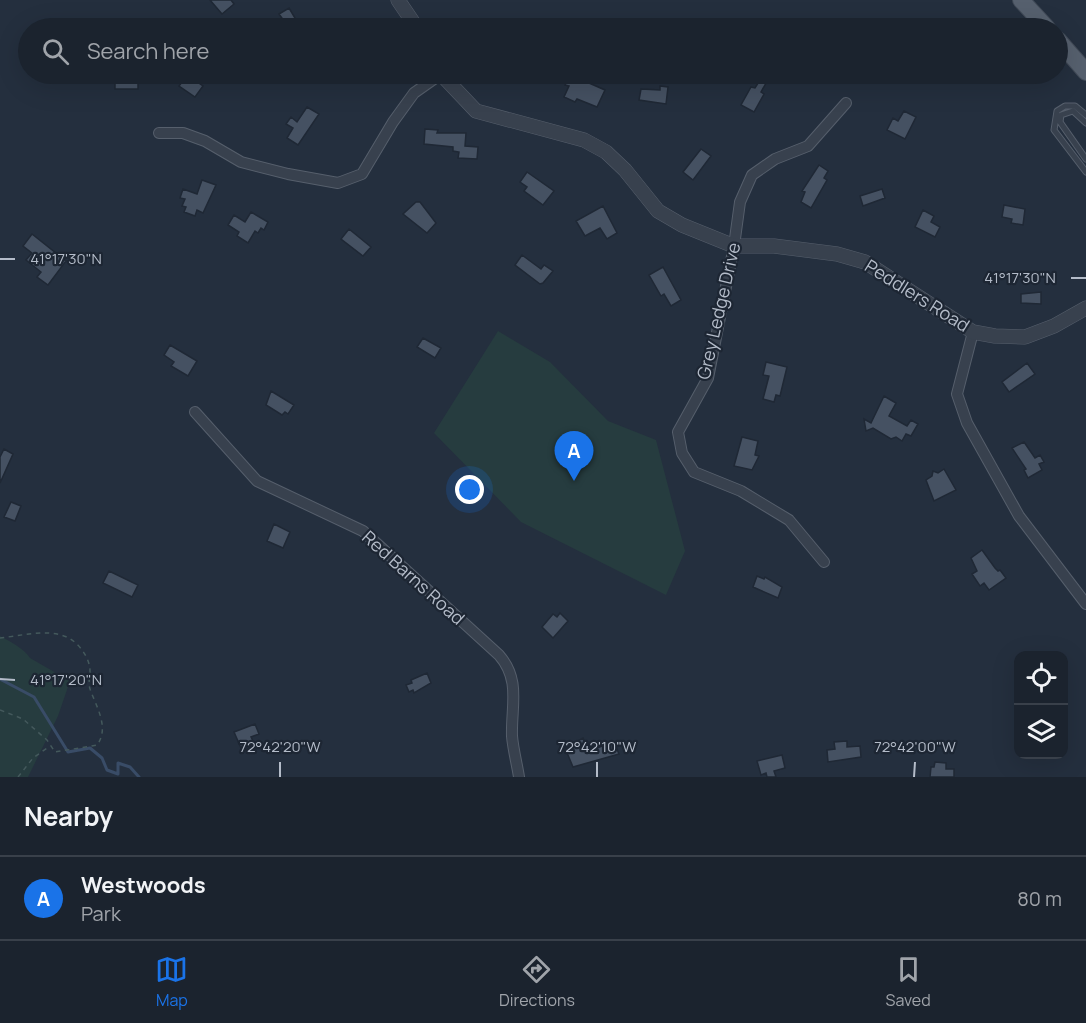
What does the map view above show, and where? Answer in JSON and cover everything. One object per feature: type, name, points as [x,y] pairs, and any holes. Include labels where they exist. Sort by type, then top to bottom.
[{"type":"main road","points":[[1021,0],[1038,18]]},
{"type":"main road","points":[[1068,51],[1086,72]]},
{"type":"street","points":[[398,0],[410,18]]},
{"type":"street","points":[[159,133],[183,133],[205,141],[241,162],[338,183],[362,174],[393,122],[414,93],[427,84]]},
{"type":"street","name":"Peddlers Road","points":[[450,84],[476,111],[584,140],[606,152],[625,170],[658,211],[682,225],[734,246],[774,246],[837,254],[865,262],[973,332],[995,336],[1025,337],[1054,326],[1086,308]]},
{"type":"street","name":"Grey Ledge Drive","points":[[824,562],[789,520],[741,491],[694,472],[682,453],[678,432],[708,378],[734,246],[740,202],[752,176],[775,159],[808,146],[846,103]]},
{"type":"street","points":[[973,332],[957,394],[967,423],[1019,516],[1086,604]]},
{"type":"street","name":"Red Barns Road","points":[[195,412],[257,481],[363,531],[500,655],[509,669],[513,682],[512,736],[519,777]]},
{"type":"lane","points":[[1086,115],[1075,106],[1065,106],[1057,111],[1054,130],[1086,172]]},
{"type":"lane","points":[[1086,123],[1073,111],[1061,115],[1060,122],[1086,159]]},
{"type":"path","points":[[0,638],[58,634],[65,636],[82,649],[90,668],[88,686],[103,724],[102,738],[98,745],[67,748],[55,752],[23,719],[0,710]]},
{"type":"path","points":[[18,777],[33,758],[50,746]]},
{"type":"green space","points":[[498,331],[550,362],[608,421],[656,440],[685,551],[666,595],[521,522],[434,433]]},
{"type":"green space","points":[[0,636],[21,648],[30,658],[70,681],[58,716],[28,777],[0,777]]},
{"type":"building","points":[[210,0],[231,0],[234,4],[222,14]]},
{"type":"building","points":[[289,8],[295,18],[282,18],[279,14]]},
{"type":"building","points":[[115,84],[138,84],[138,89],[115,89]]},
{"type":"building","points":[[180,84],[200,84],[203,86],[195,97],[179,86]]},
{"type":"building","points":[[591,84],[605,90],[597,107],[577,99],[575,102],[564,97],[569,86],[565,85]]},
{"type":"building","points":[[758,84],[765,84],[761,92],[764,94],[754,112],[741,105],[751,87],[755,88]]},
{"type":"building","points":[[660,86],[668,87],[666,104],[639,100],[641,89],[660,90]]},
{"type":"building","points":[[307,107],[319,114],[298,145],[287,138],[293,128],[286,124],[291,117],[297,122]]},
{"type":"building","points":[[904,111],[916,117],[905,139],[887,130],[893,118],[898,121]]},
{"type":"building","points":[[425,129],[438,130],[437,133],[466,133],[465,146],[478,147],[477,159],[458,158],[459,152],[453,151],[453,147],[424,144]]},
{"type":"building","points":[[701,149],[711,156],[693,180],[683,172]]},
{"type":"building","points":[[819,165],[828,171],[824,178],[827,180],[811,208],[801,202],[805,192],[802,191]]},
{"type":"building","points":[[527,172],[554,191],[543,205],[524,191],[527,187],[520,182]]},
{"type":"building","points":[[202,180],[216,185],[203,213],[197,210],[195,216],[184,212],[186,207],[182,206],[185,199],[180,198],[183,189],[197,194]]},
{"type":"building","points":[[882,189],[885,198],[863,206],[860,196]]},
{"type":"building","points":[[416,202],[420,202],[436,223],[427,233],[403,214]]},
{"type":"building","points":[[1004,205],[1025,209],[1023,225],[1011,223],[1012,219],[1002,217]]},
{"type":"building","points":[[603,206],[617,233],[607,239],[600,228],[585,236],[576,221]]},
{"type":"building","points":[[923,210],[934,216],[931,222],[940,227],[935,237],[915,227]]},
{"type":"building","points":[[251,212],[268,222],[264,230],[261,228],[258,233],[255,231],[248,243],[237,236],[239,232],[228,225],[234,215],[245,222]]},
{"type":"building","points":[[349,229],[371,247],[363,256],[341,239]]},
{"type":"building","points":[[32,234],[66,261],[48,285],[37,277],[41,272],[26,260],[32,253],[23,246]]},
{"type":"building","points":[[522,255],[541,269],[544,265],[553,271],[543,283],[540,284],[515,265]]},
{"type":"building","points":[[663,267],[681,300],[671,306],[664,294],[661,296],[649,275]]},
{"type":"building","points":[[1041,292],[1041,304],[1021,303],[1021,294]]},
{"type":"building","points":[[423,338],[441,348],[435,358],[417,347]]},
{"type":"building","points":[[170,345],[197,361],[188,376],[171,366],[174,362],[164,355]]},
{"type":"building","points":[[766,362],[787,367],[780,396],[776,395],[774,402],[763,399],[769,376],[763,375]]},
{"type":"building","points":[[1027,363],[1035,374],[1009,392],[1002,382]]},
{"type":"building","points":[[271,391],[294,405],[288,414],[285,412],[282,415],[266,405]]},
{"type":"building","points":[[884,396],[896,403],[889,416],[907,426],[911,420],[918,424],[911,436],[906,434],[902,441],[896,437],[891,439],[873,428],[866,431],[864,419],[871,423]]},
{"type":"building","points":[[742,437],[758,441],[755,455],[759,456],[752,470],[734,466]]},
{"type":"building","points":[[1024,442],[1035,458],[1040,455],[1044,462],[1039,464],[1042,470],[1028,478],[1024,470],[1026,469],[1012,448]]},
{"type":"building","points":[[4,449],[13,454],[0,483],[0,457]]},
{"type":"building","points":[[944,469],[956,490],[934,501],[926,480],[932,476],[933,471],[938,473]]},
{"type":"building","points":[[11,502],[21,506],[15,521],[4,517]]},
{"type":"building","points":[[274,524],[290,532],[283,548],[267,541]]},
{"type":"building","points":[[982,550],[995,568],[1000,570],[1006,578],[989,590],[984,583],[980,586],[972,574],[977,571],[971,558]]},
{"type":"building","points":[[109,571],[138,585],[132,597],[103,583]]},
{"type":"building","points":[[757,576],[764,579],[765,577],[782,587],[778,598],[753,587]]},
{"type":"building","points":[[560,613],[568,621],[553,638],[542,627],[553,614],[557,617]]},
{"type":"building","points":[[427,673],[431,683],[414,693],[413,690],[409,692],[406,685],[412,683],[411,680]]},
{"type":"building","points":[[255,724],[259,734],[251,737],[254,743],[241,748],[234,732]]},
{"type":"building","points":[[583,738],[588,751],[614,742],[619,754],[573,767],[565,748]]},
{"type":"building","points":[[847,741],[847,747],[860,746],[861,757],[828,762],[827,750],[835,749],[834,742]]},
{"type":"building","points":[[782,755],[785,768],[774,771],[776,777],[767,777],[766,773],[761,775],[757,761]]},
{"type":"building","points":[[935,762],[946,763],[946,769],[954,769],[954,777],[930,777],[931,767],[934,767]]},
{"type":"waterway","points":[[0,679],[34,697],[68,752],[90,748],[102,758],[107,770],[118,774],[118,763],[130,767],[139,777]]},
{"type":"place","name":"Westwoods","points":[[574,481]]}]
